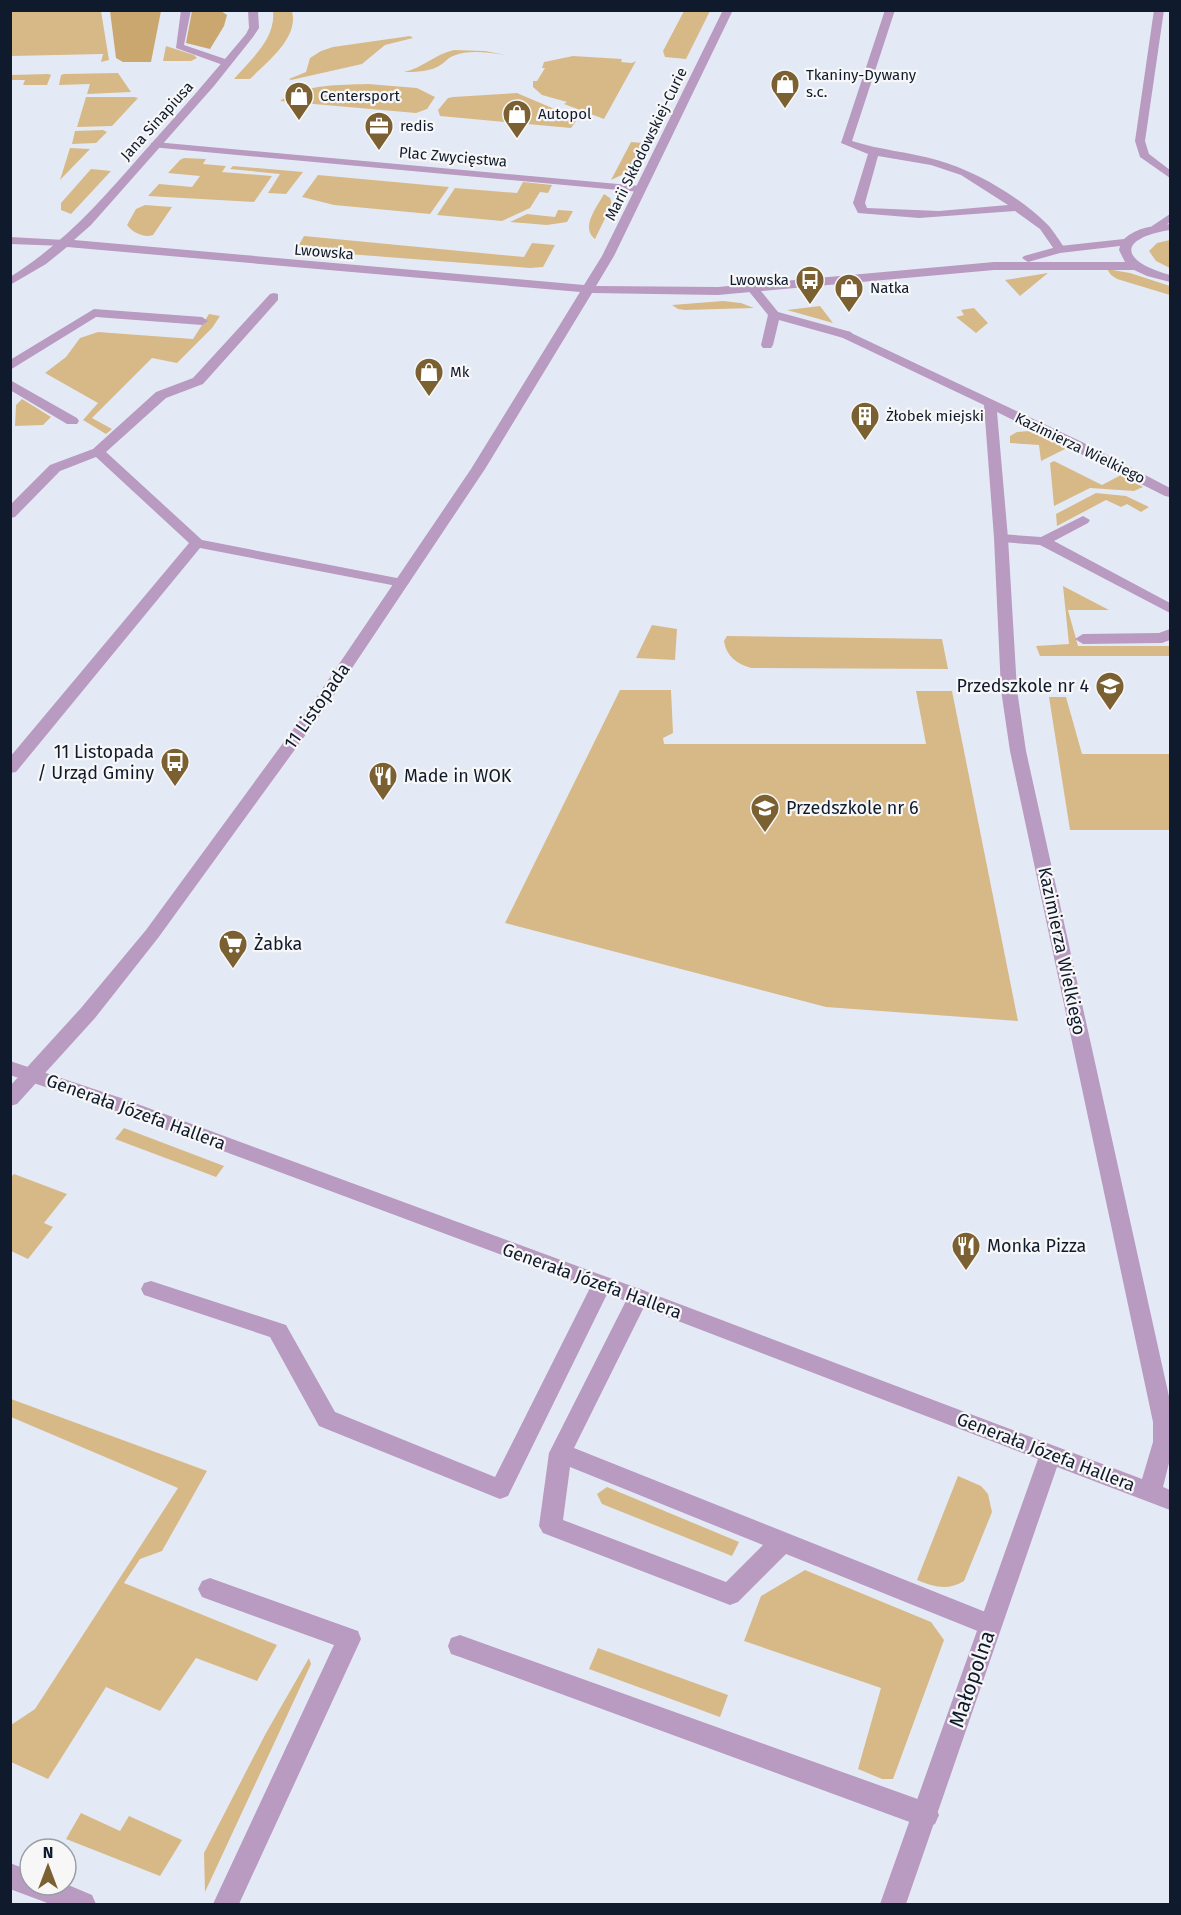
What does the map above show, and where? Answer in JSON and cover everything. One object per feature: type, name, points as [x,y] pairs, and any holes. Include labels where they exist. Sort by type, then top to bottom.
[{"type":"street","points":[[186,10],[179,46],[227,63]]},
{"type":"street","name":"Jana Sinapiusa","points":[[10,282],[42,262],[87,223],[227,63],[254,28],[253,10]]},
{"type":"street","name":"Marii Skłodowskiej-Curie","points":[[588,289],[611,250],[728,10]]},
{"type":"street","points":[[890,10],[846,143],[874,152],[949,166],[965,173],[1044,227],[1060,250]]},
{"type":"street","points":[[1159,10],[1140,141],[1144,155],[1170,175]]},
{"type":"street","name":"Plac Zwycięstwa","points":[[155,145],[640,189]]},
{"type":"street","points":[[874,152],[859,203],[862,211],[882,213],[987,212],[1017,207]]},
{"type":"street","points":[[1156,228],[1170,217]]},
{"type":"street","points":[[1156,228],[1170,227]]},
{"type":"street","name":"Lwowska","points":[[994,266],[1060,250],[1125,242],[1132,236],[1156,228]]},
{"type":"street","name":"Lwowska","points":[[10,240],[588,289],[684,292],[753,289],[994,266],[1134,266]]},
{"type":"street","points":[[1125,242],[1123,249],[1126,257],[1134,266],[1170,279]]},
{"type":"street","name":"11 Listopada","points":[[10,1099],[88,1013],[153,934],[322,701],[478,469],[588,289]]},
{"type":"street","points":[[753,289],[774,315],[767,345]]},
{"type":"street","points":[[10,514],[55,468],[98,452],[161,394],[198,381],[274,297]]},
{"type":"street","points":[[10,366],[94,313],[202,321]]},
{"type":"street","name":"Kazimierza Wielkiego","points":[[774,315],[847,335],[1170,494]]},
{"type":"street","points":[[10,384],[72,421]]},
{"type":"street","name":"Kazimierza Wielkiego","points":[[990,404],[1001,538],[1009,690],[1018,751],[1164,1422],[1164,1442],[1150,1491]]},
{"type":"street","points":[[98,452],[197,543],[402,583]]},
{"type":"street","points":[[1043,541],[1083,520]]},
{"type":"street","points":[[1001,538],[1043,541],[1170,609]]},
{"type":"street","points":[[10,768],[197,543]]},
{"type":"street","points":[[1083,639],[1162,638],[1170,633]]},
{"type":"street","name":"Generała Józefa Hallera","points":[[10,1068],[32,1074],[602,1284],[1170,1500]]},
{"type":"street","points":[[151,1289],[278,1331],[327,1419],[500,1489],[602,1284]]},
{"type":"street","points":[[638,1298],[560,1453],[551,1526],[730,1594],[781,1543]]},
{"type":"street","points":[[560,1453],[990,1625]]},
{"type":"street","name":"Małopolna","points":[[893,1905],[1051,1453]]},
{"type":"street","points":[[210,1589],[349,1639],[226,1905]]},
{"type":"street","points":[[460,1646],[926,1815]]},
{"type":"street","points":[[64,1897],[83,1905]]},
{"type":"shaded area","points":[[10,11],[101,11],[109,60],[101,62],[103,54],[11,56]]},
{"type":"shaded area","points":[[110,11],[161,11],[151,62],[123,62],[116,58]]},
{"type":"shaded area","points":[[192,11],[221,11],[227,15],[224,26],[210,49],[186,43]]},
{"type":"shaded area","points":[[273,11],[292,11],[293,21],[287,40],[250,79],[234,79],[266,40],[271,31]]},
{"type":"shaded area","points":[[684,11],[710,11],[686,59],[665,57],[663,51]]},
{"type":"shaded area","points":[[410,36],[413,38],[385,45],[362,64],[289,79],[306,72],[310,58],[321,51],[333,47]]},
{"type":"shaded area","points":[[166,46],[197,58],[191,61],[163,61]]},
{"type":"shaded area","points":[[454,50],[485,51],[506,55],[479,52],[459,54],[433,69],[404,72],[441,55]]},
{"type":"shaded area","points":[[573,56],[622,59],[621,62],[632,63],[636,61],[604,119],[564,104],[567,102],[542,95],[533,87],[533,81],[537,81],[545,68],[542,68],[544,62]]},
{"type":"shaded area","points":[[118,73],[131,92],[87,94],[90,84],[59,85],[61,75],[64,74]]},
{"type":"shaded area","points":[[10,75],[51,75],[47,85],[23,85],[25,80],[11,80]]},
{"type":"shaded area","points":[[368,84],[417,88],[435,97],[427,109],[416,113],[280,101],[311,88]]},
{"type":"shaded area","points":[[517,93],[573,117],[576,121],[571,128],[440,116],[438,110],[448,98]]},
{"type":"shaded area","points":[[86,97],[138,98],[112,126],[77,127]]},
{"type":"shaded area","points":[[103,130],[107,132],[96,143],[72,144],[75,131]]},
{"type":"shaded area","points":[[631,142],[643,143],[628,172],[611,180]]},
{"type":"shaded area","points":[[70,148],[90,149],[60,180]]},
{"type":"shaded area","points":[[184,158],[206,159],[203,164],[226,166],[222,172],[272,176],[254,202],[148,196],[159,184],[192,187],[200,176],[168,173]]},
{"type":"shaded area","points":[[233,166],[303,172],[286,194],[268,193],[280,174],[230,169]]},
{"type":"shaded area","points":[[91,169],[111,171],[71,214],[61,210],[61,203]]},
{"type":"shaded area","points":[[318,175],[449,187],[430,214],[334,205],[302,197]]},
{"type":"shaded area","points":[[523,182],[552,185],[548,193],[540,192],[530,208],[502,221],[437,215],[455,188],[517,193]]},
{"type":"shaded area","points":[[604,194],[610,198],[612,204],[595,239],[589,229],[589,223]]},
{"type":"shaded area","points":[[145,205],[172,207],[150,236],[139,234],[127,225],[136,209]]},
{"type":"shaded area","points":[[558,210],[573,211],[567,222],[547,225],[510,222],[527,214],[555,217]]},
{"type":"shaded area","points":[[304,236],[524,257],[532,243],[555,245],[543,267],[530,268],[296,250]]},
{"type":"shaded area","points":[[1170,240],[1170,268],[1156,261],[1149,251],[1157,243]]},
{"type":"shaded area","points":[[1107,269],[1130,273],[1170,286],[1170,295],[1117,279]]},
{"type":"shaded area","points":[[1048,273],[1020,296],[1005,280]]},
{"type":"shaded area","points":[[723,301],[741,303],[754,308],[685,310],[672,305]]},
{"type":"shaded area","points":[[820,306],[833,323],[787,310]]},
{"type":"shaded area","points":[[974,308],[988,323],[976,333],[956,317],[964,315],[961,310]]},
{"type":"shaded area","points":[[209,314],[220,316],[212,328],[177,363],[152,358],[92,418],[112,429],[106,434],[83,420],[98,403],[45,373],[66,357],[80,338],[98,332],[193,339]]},
{"type":"shaded area","points":[[22,399],[51,417],[43,425],[15,426],[16,405]]},
{"type":"shaded area","points":[[1029,431],[1067,448],[1041,461],[1039,445],[1010,443],[1010,436],[1017,432]]},
{"type":"shaded area","points":[[1054,461],[1102,485],[1121,475],[1143,487],[1134,491],[1090,488],[1054,506],[1050,463]]},
{"type":"shaded area","points":[[1096,493],[1126,496],[1149,507],[1141,512],[1127,504],[1121,507],[1106,500],[1057,526],[1056,514]]},
{"type":"shaded area","points":[[1063,586],[1109,610],[1068,610],[1078,646],[1170,646],[1170,656],[1040,656],[1036,646],[1069,644]]},
{"type":"shaded area","points":[[652,625],[677,629],[675,660],[636,658]]},
{"type":"shaded area","points":[[727,636],[942,639],[948,669],[751,668],[737,662],[730,655],[724,641]]},
{"type":"shaded area","name":"Przedszkole nr 6","points":[[620,690],[671,690],[673,733],[663,738],[664,744],[926,744],[916,691],[952,691],[1018,1021],[826,1007],[505,923]]},
{"type":"shaded area","points":[[1049,697],[1066,697],[1082,754],[1170,754],[1170,830],[1070,830]]},
{"type":"shaded area","points":[[124,1128],[224,1166],[216,1177],[115,1139]]},
{"type":"shaded area","points":[[14,1174],[67,1194],[44,1223],[53,1227],[28,1259],[11,1251],[10,1178]]},
{"type":"shaded area","points":[[11,1399],[207,1471],[162,1551],[140,1559],[124,1583],[277,1645],[257,1681],[196,1658],[160,1711],[106,1687],[48,1779],[11,1762],[11,1725],[35,1709],[178,1488],[11,1417]]},
{"type":"shaded area","points":[[958,1476],[981,1486],[988,1494],[992,1512],[964,1581],[947,1587],[935,1586],[917,1580]]},
{"type":"shaded area","points":[[607,1487],[739,1542],[732,1556],[602,1504],[597,1494]]},
{"type":"shaded area","points":[[805,1570],[931,1622],[944,1640],[893,1779],[882,1779],[858,1769],[881,1688],[744,1641],[761,1596]]},
{"type":"shaded area","points":[[598,1648],[728,1695],[720,1717],[589,1669]]},
{"type":"shaded area","points":[[309,1658],[311,1664],[205,1892],[204,1853],[266,1733]]},
{"type":"shaded area","points":[[81,1813],[120,1831],[129,1816],[182,1840],[160,1876],[78,1844],[78,1837],[67,1837]]},
{"type":"place","name":"Tkaniny-Dywany s.c.","points":[[785,110]]},
{"type":"place","name":"Centersport","points":[[299,122]]},
{"type":"place","name":"Autopol","points":[[517,140]]},
{"type":"place","name":"redis","points":[[379,152]]},
{"type":"place","name":"Lwowska","points":[[810,306]]},
{"type":"place","name":"Natka","points":[[849,314]]},
{"type":"place","name":"Mk","points":[[429,398]]},
{"type":"place","name":"Żłobek miejski","points":[[865,442]]},
{"type":"place","name":"Przedszkole nr 4","points":[[1110,712]]},
{"type":"place","name":"11 Listopada / Urząd Gminy","points":[[175,788]]},
{"type":"place","name":"Made in WOK","points":[[383,802]]},
{"type":"place","name":"Przedszkole nr 6","points":[[765,834]]},
{"type":"place","name":"Żabka","points":[[233,970]]},
{"type":"place","name":"Monka Pizza","points":[[966,1272]]}]
